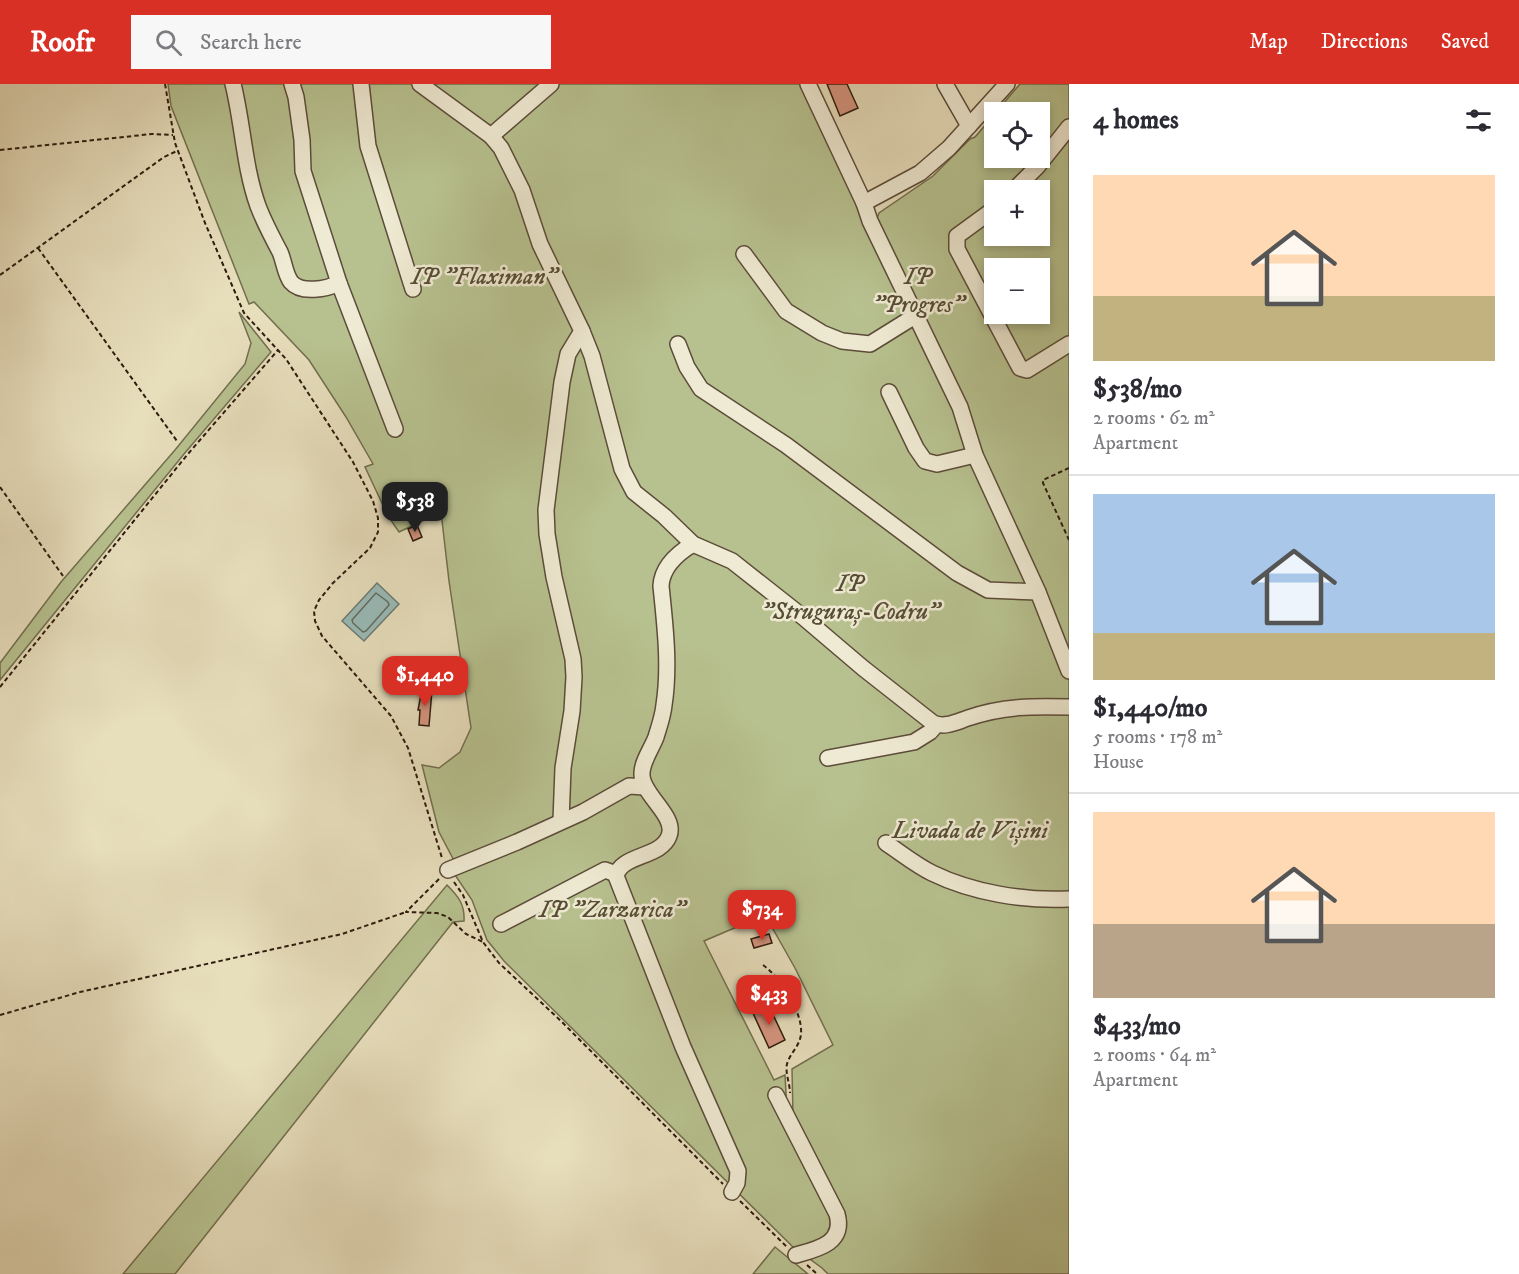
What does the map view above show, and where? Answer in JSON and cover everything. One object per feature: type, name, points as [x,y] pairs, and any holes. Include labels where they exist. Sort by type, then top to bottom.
[{"type":"street","points":[[233,84],[257,204],[291,281],[298,287],[312,289],[339,283]]},
{"type":"street","points":[[292,84],[302,140],[303,171],[339,283],[395,429]]},
{"type":"street","points":[[361,84],[368,146],[413,289]]},
{"type":"street","points":[[420,84],[491,136],[501,148],[519,183],[540,244],[592,356],[622,469],[641,499],[664,516],[693,544],[732,561],[928,721],[936,724],[950,724],[1008,707],[1069,707]]},
{"type":"street","points":[[491,136],[551,84]]},
{"type":"street","points":[[808,84],[864,203],[870,221],[960,407],[975,455],[1038,592],[1069,671]]},
{"type":"street","points":[[945,84],[969,126]]},
{"type":"street","points":[[864,203],[920,173],[949,148],[1007,84]]},
{"type":"street","points":[[1024,180],[1069,127]]},
{"type":"street","points":[[984,216],[957,236],[957,249],[1020,368],[1027,370],[1069,344]]},
{"type":"street","points":[[744,254],[786,311],[822,333],[842,341],[870,344],[915,316]]},
{"type":"street","points":[[561,821],[563,768],[572,711],[574,677],[573,659],[547,534],[546,510],[562,382],[568,354],[582,331]]},
{"type":"street","points":[[678,344],[687,368],[701,389],[786,445],[957,573],[988,590],[1038,592]]},
{"type":"street","points":[[889,392],[903,424],[925,461],[936,464],[975,455]]},
{"type":"street","points":[[693,544],[683,550],[663,576],[667,665],[665,696],[656,736],[642,772],[645,787],[668,820],[669,836],[664,844],[621,867],[616,874],[616,879],[682,1047],[738,1171],[732,1192]]},
{"type":"street","points":[[828,758],[914,742],[936,724]]},
{"type":"street","points":[[448,870],[561,821],[629,786],[645,787]]},
{"type":"street","points":[[886,843],[933,874],[958,883],[1002,894],[1050,900],[1069,899]]},
{"type":"street","points":[[501,924],[605,870],[616,874]]},
{"type":"street","points":[[783,1095],[837,1214],[838,1223],[837,1231],[830,1242],[796,1255]]},
{"type":"path","points":[[165,84],[177,151],[244,313],[286,359],[353,462],[373,501],[378,518],[378,532],[370,548],[333,583],[319,600],[314,611],[315,621],[322,636],[391,716],[408,748],[440,855],[464,895],[483,942],[499,963],[562,1022],[772,1234],[796,1255]]},
{"type":"path","points":[[0,150],[152,134],[173,135]]},
{"type":"path","points":[[0,275],[164,157],[177,151]]},
{"type":"path","points":[[38,248],[177,441]]},
{"type":"path","points":[[0,687],[187,455],[279,350]]},
{"type":"path","points":[[1069,468],[1043,480],[1043,483],[1069,540]]},
{"type":"path","points":[[0,487],[63,576]]},
{"type":"path","points":[[406,912],[448,870]]},
{"type":"path","points":[[0,1015],[80,992],[342,934],[406,912],[437,913],[447,917],[466,934],[483,942]]},
{"type":"path","points":[[763,965],[771,971],[788,994],[800,1019],[799,1043],[787,1065],[783,1095]]},
{"type":"green space","points":[[168,84],[800,84],[868,229],[875,224],[879,213],[933,176],[984,127],[984,168],[1050,168],[1050,102],[1005,102],[1020,84],[1069,84],[1069,1274],[828,1274],[807,1257],[842,1231],[793,1117],[792,1069],[833,1045],[795,968],[765,915],[704,941],[774,1080],[785,1075],[787,1111],[833,1218],[831,1232],[827,1239],[796,1250],[504,961],[487,940],[472,900],[453,872],[460,872],[439,832],[422,765],[439,768],[460,752],[471,728],[441,512],[399,532],[388,516],[365,467],[373,464],[309,360],[254,302],[249,304],[171,106]]},
{"type":"green space","points":[[239,312],[271,352],[184,454],[0,680],[0,663],[61,582],[175,450],[245,364],[251,343]]},
{"type":"green space","points":[[447,885],[460,901],[464,921],[453,922],[175,1274],[123,1274]]},
{"type":"green space","points":[[775,1247],[808,1274],[753,1274]]},
{"type":"water","points":[[377,583],[399,604],[364,641],[342,621]]},
{"type":"building","points":[[827,84],[847,84],[858,108],[840,116]]},
{"type":"building","points":[[417,525],[422,537],[413,541],[408,529]]},
{"type":"building","points":[[422,689],[432,690],[429,726],[419,725],[420,710],[418,710]]},
{"type":"building","points":[[769,934],[772,943],[754,948],[751,939]]},
{"type":"building","points":[[768,1004],[785,1040],[769,1048],[752,1011]]},
{"type":"park label","name":"IP \"Flaximan\"","points":[[484,276]]},
{"type":"park label","name":"IP \"Progres\"","points":[[918,290]]},
{"type":"park label","name":"IP \"Struguraș-Codru\"","points":[[850,597]]},
{"type":"park label","name":"Livada de Vișini","points":[[970,830]]},
{"type":"park label","name":"IP \"Zarzarica\"","points":[[612,909]]}]
